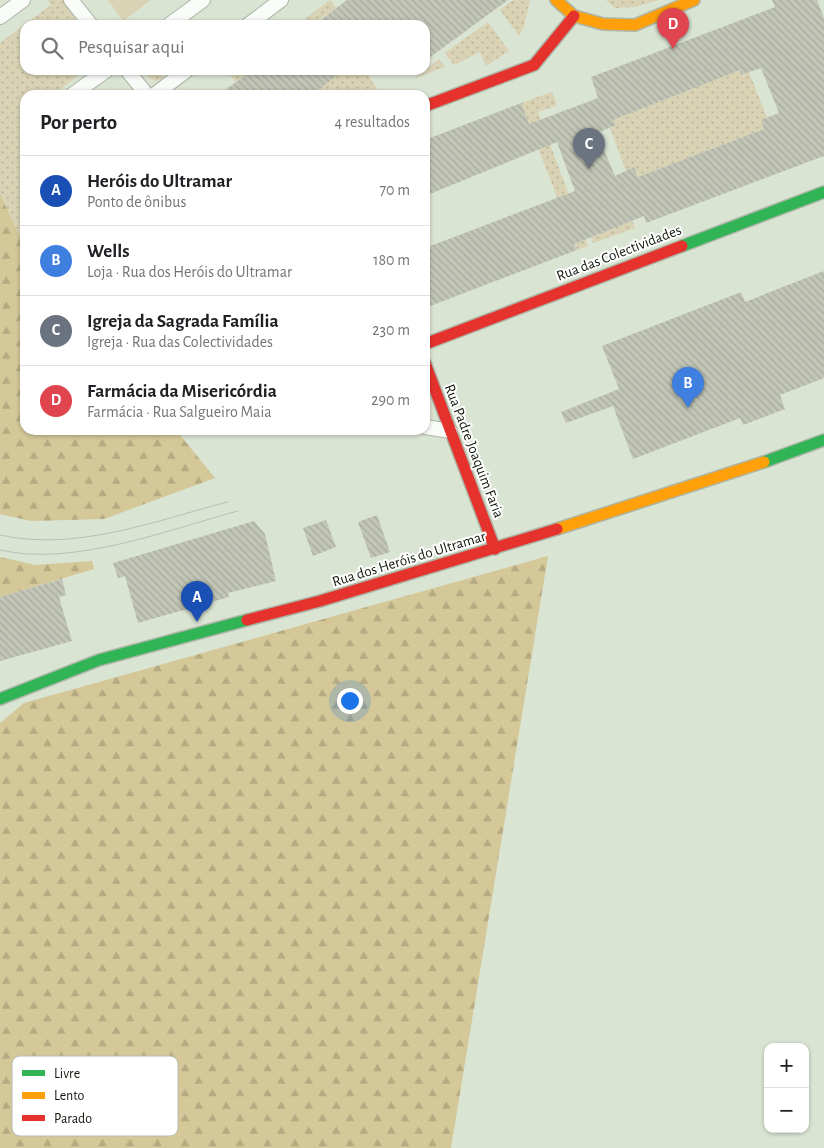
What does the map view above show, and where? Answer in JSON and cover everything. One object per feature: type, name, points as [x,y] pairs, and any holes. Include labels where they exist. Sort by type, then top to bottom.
[{"type":"street","points":[[0,17],[23,0]]},
{"type":"street","points":[[71,0],[87,20]]},
{"type":"street","points":[[176,20],[203,0]]},
{"type":"street","points":[[255,20],[281,0]]},
{"type":"street","points":[[556,0],[574,16],[603,24],[635,25],[694,0]]},
{"type":"street","points":[[430,104],[534,64],[574,16]]},
{"type":"street","points":[[79,90],[99,75]]},
{"type":"street","points":[[131,75],[143,90]]},
{"type":"street","points":[[161,90],[180,75]]},
{"type":"street","name":"Rua das Colectividades","points":[[430,342],[824,192]]},
{"type":"street","name":"Rua Padre Joaquim Faria","points":[[430,377],[495,549]]},
{"type":"street","points":[[430,427],[450,431]]},
{"type":"street","name":"Rua dos Heróis do Ultramar","points":[[0,699],[99,660],[320,601],[495,549],[765,462],[824,440]]},
{"type":"shaded area","points":[[48,0],[63,0],[77,20],[31,20],[51,5]]},
{"type":"shaded area","points":[[108,0],[151,0],[124,20],[122,20]]},
{"type":"shaded area","points":[[330,0],[336,8],[318,20],[305,19]]},
{"type":"shaded area","points":[[513,0],[530,0],[524,27],[519,36],[500,10]]},
{"type":"shaded area","points":[[606,0],[659,0],[635,7],[615,8]]},
{"type":"shaded area","points":[[488,22],[509,51],[486,66],[480,52],[454,65],[445,53]]},
{"type":"shaded area","points":[[20,28],[20,75],[79,75],[59,90],[20,90],[20,236],[0,194],[0,43]]},
{"type":"shaded area","points":[[439,59],[445,67],[430,72],[430,66]]},
{"type":"shaded area","points":[[740,70],[742,75],[749,72],[767,118],[761,120],[764,129],[638,177],[634,167],[626,171],[610,128],[616,125],[613,120]]},
{"type":"shaded area","points":[[147,75],[162,75],[164,78],[156,81]]},
{"type":"shaded area","points":[[230,75],[246,75],[236,82]]},
{"type":"shaded area","points":[[338,75],[368,75],[378,90],[318,90]]},
{"type":"shaded area","points":[[552,92],[557,105],[538,112],[588,246],[577,250],[521,103]]},
{"type":"shaded area","points":[[632,221],[635,228],[593,243],[591,237]]},
{"type":"green space","points":[[0,194],[20,236],[20,435],[180,435],[215,478],[104,519],[31,521],[0,514]]},
{"type":"green space","points":[[548,556],[451,1148],[0,1148],[0,723],[24,703]]},
{"type":"green space","points":[[0,557],[35,565],[92,561],[94,569],[0,597]]},
{"type":"building","points":[[347,0],[508,0],[430,57],[430,20],[321,20]]},
{"type":"building","points":[[772,0],[817,0],[824,18],[824,156],[646,223],[644,216],[574,244],[577,250],[430,306],[430,246],[575,191],[557,142],[430,194],[430,138],[521,103],[529,124],[598,98],[591,77],[775,7]],"holes":[[[761,68],[779,113],[761,120],[764,129],[638,177],[634,167],[615,176],[597,133],[616,125],[613,120],[740,70],[741,75]]]},
{"type":"building","points":[[246,75],[338,75],[318,90],[225,90]]},
{"type":"building","points":[[824,271],[824,378],[780,395],[785,409],[743,425],[740,418],[633,459],[613,406],[566,423],[561,412],[619,389],[602,346],[741,292],[745,302]]},
{"type":"building","points":[[377,515],[390,552],[371,558],[358,522]]},
{"type":"building","points":[[326,520],[336,547],[313,556],[303,528]]},
{"type":"building","points":[[254,521],[265,534],[276,581],[228,593],[229,597],[138,623],[125,576],[118,578],[113,563]]},
{"type":"building","points":[[62,579],[66,595],[59,597],[72,641],[0,661],[0,597]]},
{"type":"tram line","points":[[0,535],[28,539],[57,540],[86,537],[115,532],[227,502]]},
{"type":"tram line","points":[[0,550],[28,554],[58,554],[89,550],[151,536],[238,511]]},
{"type":"traffic: fast","points":[[682,246],[824,192]]},
{"type":"traffic: fast","points":[[764,462],[824,440]]},
{"type":"traffic: fast","points":[[0,699],[99,660],[247,620]]},
{"type":"traffic: slow","points":[[556,0],[574,16],[603,24],[635,25],[694,0]]},
{"type":"traffic: slow","points":[[557,529],[764,462]]},
{"type":"traffic: jam","points":[[430,104],[534,65],[574,16]]},
{"type":"traffic: jam","points":[[430,342],[682,246]]},
{"type":"traffic: jam","points":[[430,376],[495,549]]},
{"type":"traffic: jam","points":[[247,620],[320,601],[557,529]]},
{"type":"place","name":"Farmácia da Misericórdia","points":[[673,49]]},
{"type":"place","name":"Igreja da Sagrada Família","points":[[589,169]]},
{"type":"place","name":"Wells","points":[[688,408]]},
{"type":"place","name":"Heróis do Ultramar","points":[[197,622]]}]
